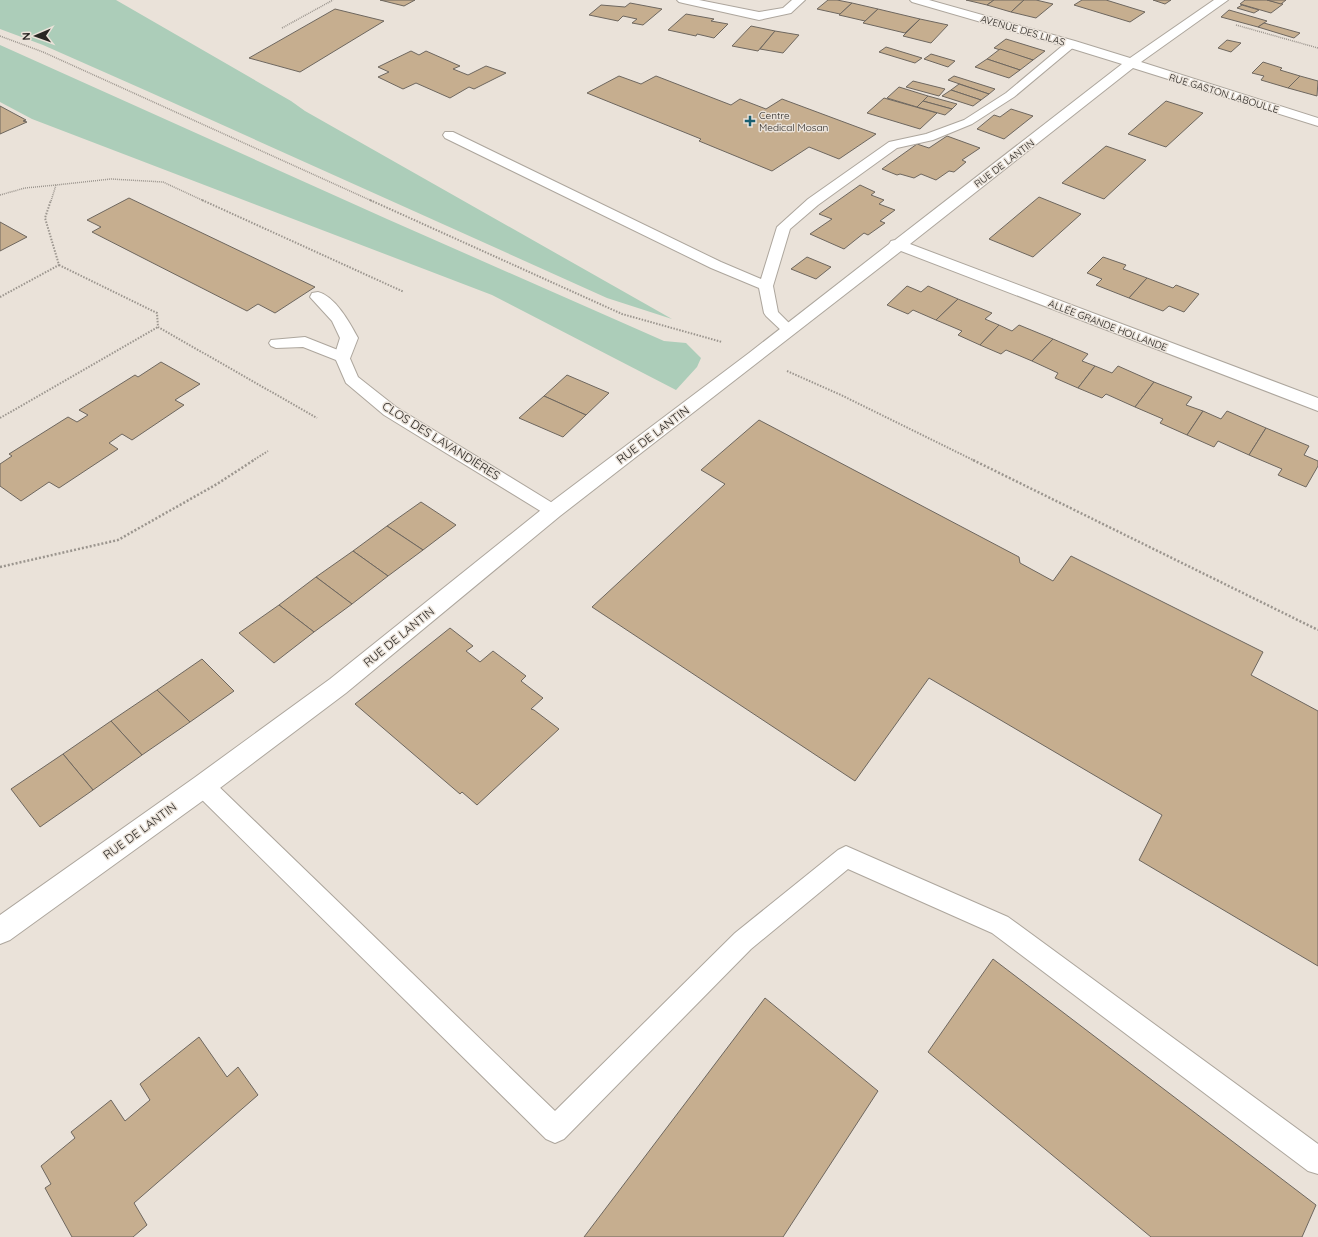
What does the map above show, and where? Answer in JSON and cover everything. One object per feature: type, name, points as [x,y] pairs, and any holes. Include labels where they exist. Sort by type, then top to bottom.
[{"type":"street","points":[[683,0],[759,16],[787,11],[799,0]]},
{"type":"street","name":"AVENUE DES LILAS","points":[[916,0],[1070,44],[1130,64]]},
{"type":"street","name":"RUE DE LANTIN","points":[[0,931],[203,786],[338,686],[553,511],[755,357],[897,244],[1032,142],[1130,64],[1222,0]]},
{"type":"street","name":"RUE GASTON LABOULLE","points":[[1130,64],[1318,122]]},
{"type":"street","name":"ALLÉE GRANDE HOLLANDE","points":[[897,244],[1318,405]]},
{"type":"street","points":[[318,297],[339,318],[349,338],[343,357]]},
{"type":"lane","points":[[789,330],[771,313],[766,286],[784,227],[814,202],[893,145],[929,137],[968,122],[1010,95],[1070,44]]},
{"type":"lane","points":[[448,136],[716,266],[766,286]]},
{"type":"lane","points":[[276,344],[305,342],[343,357]]},
{"type":"lane","name":"CLOS DES LAVANDIÈRES","points":[[343,357],[352,379],[390,411],[553,511]]},
{"type":"lane","points":[[203,786],[555,1130],[743,941],[846,857],[1000,924],[1318,1161]]},
{"type":"path","points":[[282,28],[333,0]]},
{"type":"path","points":[[1201,15],[1318,48]]},
{"type":"path","points":[[0,36],[44,52],[622,314],[735,346],[755,357],[841,395],[1318,630]]},
{"type":"path","points":[[0,194],[25,188],[111,179],[163,182],[404,292]]},
{"type":"path","points":[[56,185],[45,218],[59,265],[157,313],[158,327]]},
{"type":"path","points":[[0,297],[59,265]]},
{"type":"path","points":[[158,327],[317,418]]},
{"type":"path","points":[[0,418],[158,327]]},
{"type":"path","points":[[0,567],[118,540],[217,484],[268,451]]},
{"type":"green space","points":[[0,0],[116,0],[291,101],[305,111],[672,319],[607,298],[147,91],[43,45],[0,29]]},
{"type":"green space","points":[[0,45],[387,219],[664,341],[686,343],[701,358],[697,367],[676,390],[492,295],[32,119],[0,102]]},
{"type":"building","points":[[380,0],[415,0],[404,6]]},
{"type":"building","points":[[828,0],[852,3],[840,14],[817,9]]},
{"type":"building","points":[[966,0],[994,0],[987,5]]},
{"type":"building","points":[[994,0],[1024,0],[1011,12],[987,5]]},
{"type":"building","points":[[1024,0],[1036,0],[1053,4],[1036,18],[1011,12]]},
{"type":"building","points":[[1082,0],[1106,0],[1145,12],[1130,22],[1074,5]]},
{"type":"building","points":[[1153,0],[1171,0],[1165,4]]},
{"type":"building","points":[[1245,0],[1267,0],[1283,4],[1271,13],[1240,4]]},
{"type":"building","points":[[1267,0],[1286,0],[1281,4]]},
{"type":"building","points":[[630,3],[662,9],[643,25],[632,23],[637,19],[623,16],[618,21],[589,15],[601,5],[625,7]]},
{"type":"building","points":[[852,3],[878,9],[865,21],[839,15]]},
{"type":"building","points":[[1242,5],[1259,10],[1254,13],[1237,8]]},
{"type":"building","points":[[335,9],[384,21],[300,72],[249,58]]},
{"type":"building","points":[[878,9],[920,19],[905,33],[863,23]]},
{"type":"building","points":[[1229,10],[1267,21],[1258,27],[1221,17]]},
{"type":"building","points":[[686,14],[714,19],[711,21],[728,24],[714,38],[668,30]]},
{"type":"building","points":[[920,19],[948,25],[931,43],[903,36]]},
{"type":"building","points":[[1264,23],[1300,33],[1294,38],[1258,27]]},
{"type":"building","points":[[751,26],[775,31],[758,51],[732,46]]},
{"type":"building","points":[[775,31],[799,35],[783,53],[760,49]]},
{"type":"building","points":[[1006,39],[1045,51],[1033,60],[994,48]]},
{"type":"building","points":[[1227,40],[1241,43],[1231,52],[1218,48]]},
{"type":"building","points":[[886,47],[922,58],[915,63],[879,52]]},
{"type":"building","points":[[1000,49],[1033,60],[1020,70],[987,59]]},
{"type":"building","points":[[411,51],[419,55],[426,51],[460,66],[453,69],[468,75],[486,66],[506,73],[474,89],[469,87],[450,98],[416,83],[403,89],[378,77],[389,72],[378,67]]},
{"type":"building","points":[[931,54],[955,61],[948,67],[924,59]]},
{"type":"building","points":[[987,59],[1020,70],[1009,78],[975,67]]},
{"type":"building","points":[[1263,62],[1282,68],[1280,70],[1300,76],[1288,88],[1261,80],[1264,76],[1252,73]]},
{"type":"building","name":"Centre Medical Mosan","points":[[619,76],[641,84],[656,76],[731,105],[740,99],[766,109],[782,99],[876,134],[839,159],[809,147],[772,171],[699,141],[701,139],[587,93]]},
{"type":"building","points":[[954,76],[995,89],[989,94],[948,80]]},
{"type":"building","points":[[1300,76],[1318,81],[1317,96],[1288,88]]},
{"type":"building","points":[[913,81],[945,89],[939,96],[906,87]]},
{"type":"building","points":[[959,84],[989,94],[981,100],[951,90]]},
{"type":"building","points":[[899,87],[928,96],[917,107],[887,98]]},
{"type":"building","points":[[951,90],[981,100],[973,106],[942,96]]},
{"type":"building","points":[[928,96],[957,104],[952,109],[923,101]]},
{"type":"building","points":[[884,98],[937,113],[920,129],[867,113]]},
{"type":"building","points":[[923,101],[952,109],[945,115],[917,107]]},
{"type":"building","points":[[1166,101],[1203,113],[1166,147],[1128,134]]},
{"type":"building","points":[[0,106],[26,120],[23,121],[27,122],[0,134]]},
{"type":"building","points":[[1011,109],[1033,116],[1004,139],[977,129],[994,115],[1000,117]]},
{"type":"building","points":[[947,136],[980,148],[962,160],[966,162],[954,172],[949,171],[936,180],[921,174],[914,178],[900,174],[897,175],[882,169],[917,144],[929,148]]},
{"type":"building","points":[[1106,146],[1146,160],[1104,199],[1062,183]]},
{"type":"building","points":[[860,185],[875,192],[871,195],[884,200],[879,204],[895,210],[880,221],[885,223],[868,235],[864,233],[844,249],[810,234],[832,219],[819,214]]},
{"type":"building","points":[[1039,197],[1081,214],[1033,257],[989,239]]},
{"type":"building","points":[[129,198],[315,287],[275,313],[258,304],[247,311],[92,232],[101,227],[87,220]]},
{"type":"building","points":[[0,222],[27,237],[0,251]]},
{"type":"building","points":[[807,257],[831,267],[816,279],[791,269]]},
{"type":"building","points":[[1103,257],[1126,265],[1123,269],[1147,278],[1129,298],[1096,285],[1102,279],[1087,273]]},
{"type":"building","points":[[1147,278],[1173,288],[1176,285],[1199,294],[1184,312],[1169,306],[1163,311],[1129,298]]},
{"type":"building","points":[[907,286],[921,292],[928,286],[958,299],[936,320],[913,310],[908,314],[887,305]]},
{"type":"building","points":[[958,299],[992,313],[985,319],[999,325],[980,345],[958,335],[962,331],[936,320]]},
{"type":"building","points":[[999,325],[1012,331],[1019,325],[1053,339],[1032,361],[1006,350],[1001,354],[980,345]]},
{"type":"building","points":[[1053,339],[1088,354],[1082,361],[1095,366],[1078,388],[1055,378],[1058,373],[1032,361]]},
{"type":"building","points":[[161,362],[200,384],[175,400],[184,405],[132,440],[122,434],[109,443],[118,449],[59,488],[49,482],[21,501],[0,486],[0,464],[12,456],[9,454],[68,417],[77,422],[88,415],[79,410],[135,375],[138,377]]},
{"type":"building","points":[[1095,366],[1112,373],[1118,366],[1154,382],[1135,407],[1106,394],[1102,398],[1078,388]]},
{"type":"building","points":[[567,375],[609,393],[586,415],[544,396]]},
{"type":"building","points":[[1154,382],[1192,397],[1186,405],[1203,411],[1187,435],[1160,423],[1163,419],[1135,407]]},
{"type":"building","points":[[544,396],[586,415],[563,437],[519,418]]},
{"type":"building","points":[[1203,411],[1221,419],[1227,411],[1266,428],[1249,455],[1218,441],[1214,447],[1187,435]]},
{"type":"building","points":[[759,420],[1019,557],[1020,563],[1053,581],[1071,556],[1263,652],[1251,675],[1318,711],[1318,966],[1139,860],[1162,815],[929,678],[855,781],[592,607],[725,484],[701,470]]},
{"type":"building","points":[[1266,428],[1309,446],[1304,455],[1318,461],[1318,466],[1306,487],[1278,475],[1282,469],[1249,455]]},
{"type":"building","points":[[421,502],[456,525],[423,550],[387,526]]},
{"type":"building","points":[[387,526],[423,550],[388,576],[353,551]]},
{"type":"building","points":[[353,551],[388,576],[352,604],[316,577]]},
{"type":"building","points":[[316,577],[352,604],[314,632],[279,605]]},
{"type":"building","points":[[279,605],[314,632],[274,663],[239,633]]},
{"type":"building","points":[[450,628],[473,646],[466,651],[480,662],[493,651],[526,676],[521,681],[543,698],[531,709],[559,729],[477,805],[462,792],[460,794],[355,704]]},
{"type":"building","points":[[202,659],[234,691],[190,722],[157,690]]},
{"type":"building","points":[[157,690],[190,722],[142,755],[111,721]]},
{"type":"building","points":[[111,721],[142,755],[93,790],[63,754]]},
{"type":"building","points":[[63,754],[93,790],[40,827],[11,789]]},
{"type":"building","points":[[993,959],[1316,1205],[1302,1237],[1151,1237],[928,1052]]},
{"type":"building","points":[[765,998],[878,1091],[783,1237],[584,1237]]},
{"type":"building","points":[[199,1037],[227,1077],[238,1067],[258,1095],[134,1203],[147,1225],[133,1237],[72,1237],[45,1188],[51,1184],[41,1166],[75,1138],[71,1132],[111,1100],[125,1121],[150,1100],[140,1084]]},
{"type":"place","name":"Centre Medical Mosan","points":[[750,121]]}]
